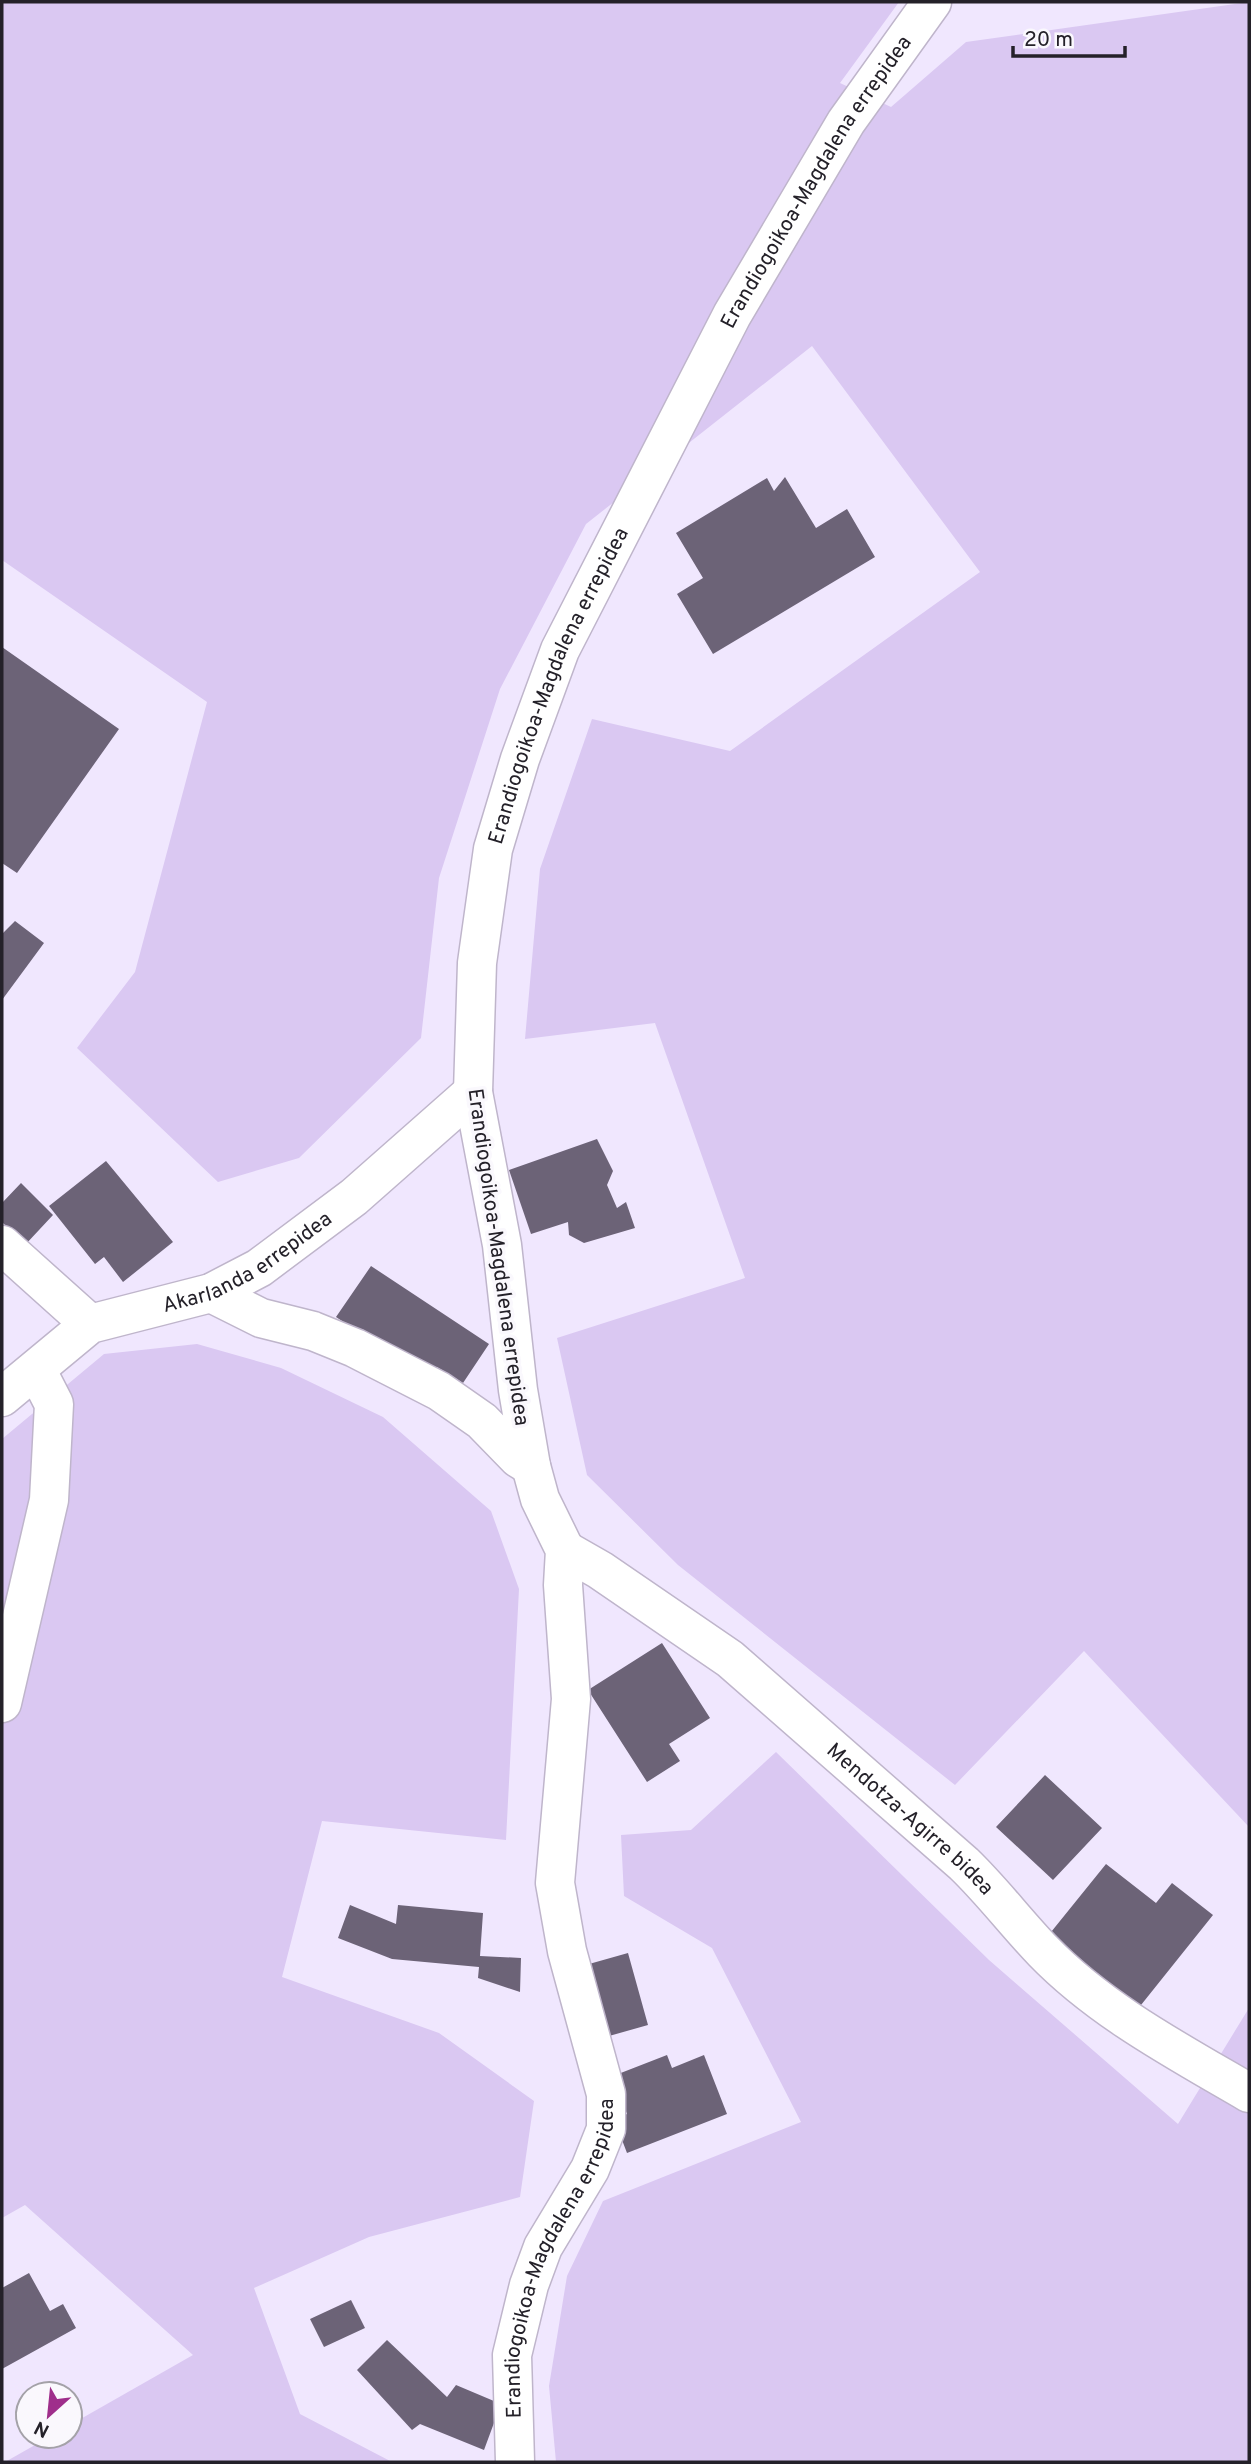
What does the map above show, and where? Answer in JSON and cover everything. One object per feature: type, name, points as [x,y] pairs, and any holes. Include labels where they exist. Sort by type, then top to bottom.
[{"type":"street","name":"Erandiogoikoa-Magdalena errepidea","points":[[515,2462],[512,2355],[529,2285],[543,2247],[590,2169],[606,2129],[606,2094],[567,1951],[555,1883],[571,1699],[564,1585],[565,1550],[540,1499],[531,1466],[518,1390],[502,1245],[473,1092],[477,963],[493,849],[520,759],[560,650],[732,315],[846,122],[932,2]]},
{"type":"street","name":"Akarlanda errepidea","points":[[2,1397],[37,1371],[90,1324],[211,1293],[259,1268],[354,1197],[473,1092]]},
{"type":"street","points":[[2,1245],[90,1324]]},
{"type":"street","points":[[211,1293],[261,1318],[313,1331],[355,1348],[439,1391],[482,1421],[518,1458],[531,1466]]},
{"type":"street","points":[[2,1703],[50,1500],[54,1404],[37,1371]]},
{"type":"street","name":"Mendotza-Agirre bidea","points":[[565,1550],[600,1570],[730,1659],[964,1864],[997,1896],[1043,1951],[1068,1974],[1142,2029],[1249,2093]]},
{"type":"shaded area","points":[[2,2],[899,2],[840,83],[891,107],[966,42],[1249,2],[1249,1827],[1084,1651],[955,1785],[678,1565],[587,1475],[557,1338],[745,1278],[655,1023],[525,1039],[540,869],[592,719],[730,751],[980,572],[812,346],[586,524],[500,689],[439,878],[421,1038],[299,1158],[218,1182],[77,1048],[135,972],[207,702],[2,560]]},
{"type":"shaded area","points":[[197,1344],[281,1368],[383,1417],[491,1511],[519,1589],[506,1840],[322,1821],[282,1977],[439,2033],[534,2101],[520,2197],[369,2237],[254,2288],[300,2414],[392,2462],[5,2462],[26,2450],[84,2450],[84,2417],[193,2355],[25,2205],[2,2218],[2,1439],[104,1354]]},
{"type":"shaded area","points":[[776,1752],[989,1960],[1178,2124],[1249,2008],[1249,2462],[556,2462],[549,2386],[567,2276],[603,2201],[801,2122],[712,1948],[624,1896],[621,1835],[691,1830]]},
{"type":"building","points":[[785,477],[816,528],[847,509],[875,557],[713,654],[677,594],[703,578],[676,533],[767,478],[774,491]]},
{"type":"building","points":[[2,647],[119,729],[17,873],[2,863]]},
{"type":"building","points":[[15,921],[44,943],[2,1000],[2,934]]},
{"type":"building","points":[[597,1139],[613,1171],[607,1185],[617,1208],[626,1202],[635,1228],[584,1243],[569,1235],[568,1222],[531,1234],[509,1170]]},
{"type":"building","points":[[106,1161],[173,1242],[123,1282],[104,1257],[95,1264],[49,1206]]},
{"type":"building","points":[[21,1183],[53,1215],[25,1245],[2,1222],[2,1203]]},
{"type":"building","points":[[371,1266],[489,1344],[463,1383],[437,1367],[429,1379],[336,1317]]},
{"type":"building","points":[[662,1643],[710,1718],[669,1744],[680,1761],[647,1782],[588,1690]]},
{"type":"building","points":[[1045,1775],[1102,1828],[1053,1880],[996,1827]]},
{"type":"building","points":[[1106,1864],[1156,1903],[1172,1883],[1213,1915],[1133,2015],[1043,1942]]},
{"type":"building","points":[[350,1905],[396,1924],[398,1905],[483,1913],[480,1956],[521,1958],[520,1992],[478,1978],[479,1967],[392,1959],[338,1938]]},
{"type":"building","points":[[628,1953],[648,2025],[602,2038],[582,1966]]},
{"type":"building","points":[[667,2055],[672,2068],[704,2055],[727,2114],[627,2153],[614,2119],[627,2114],[613,2076]]},
{"type":"building","points":[[29,2273],[50,2311],[63,2304],[76,2328],[2,2369],[2,2288]]},
{"type":"building","points":[[351,2300],[365,2328],[324,2347],[310,2319]]},
{"type":"building","points":[[387,2340],[447,2397],[456,2385],[501,2404],[484,2450],[420,2424],[412,2430],[357,2370]]}]
